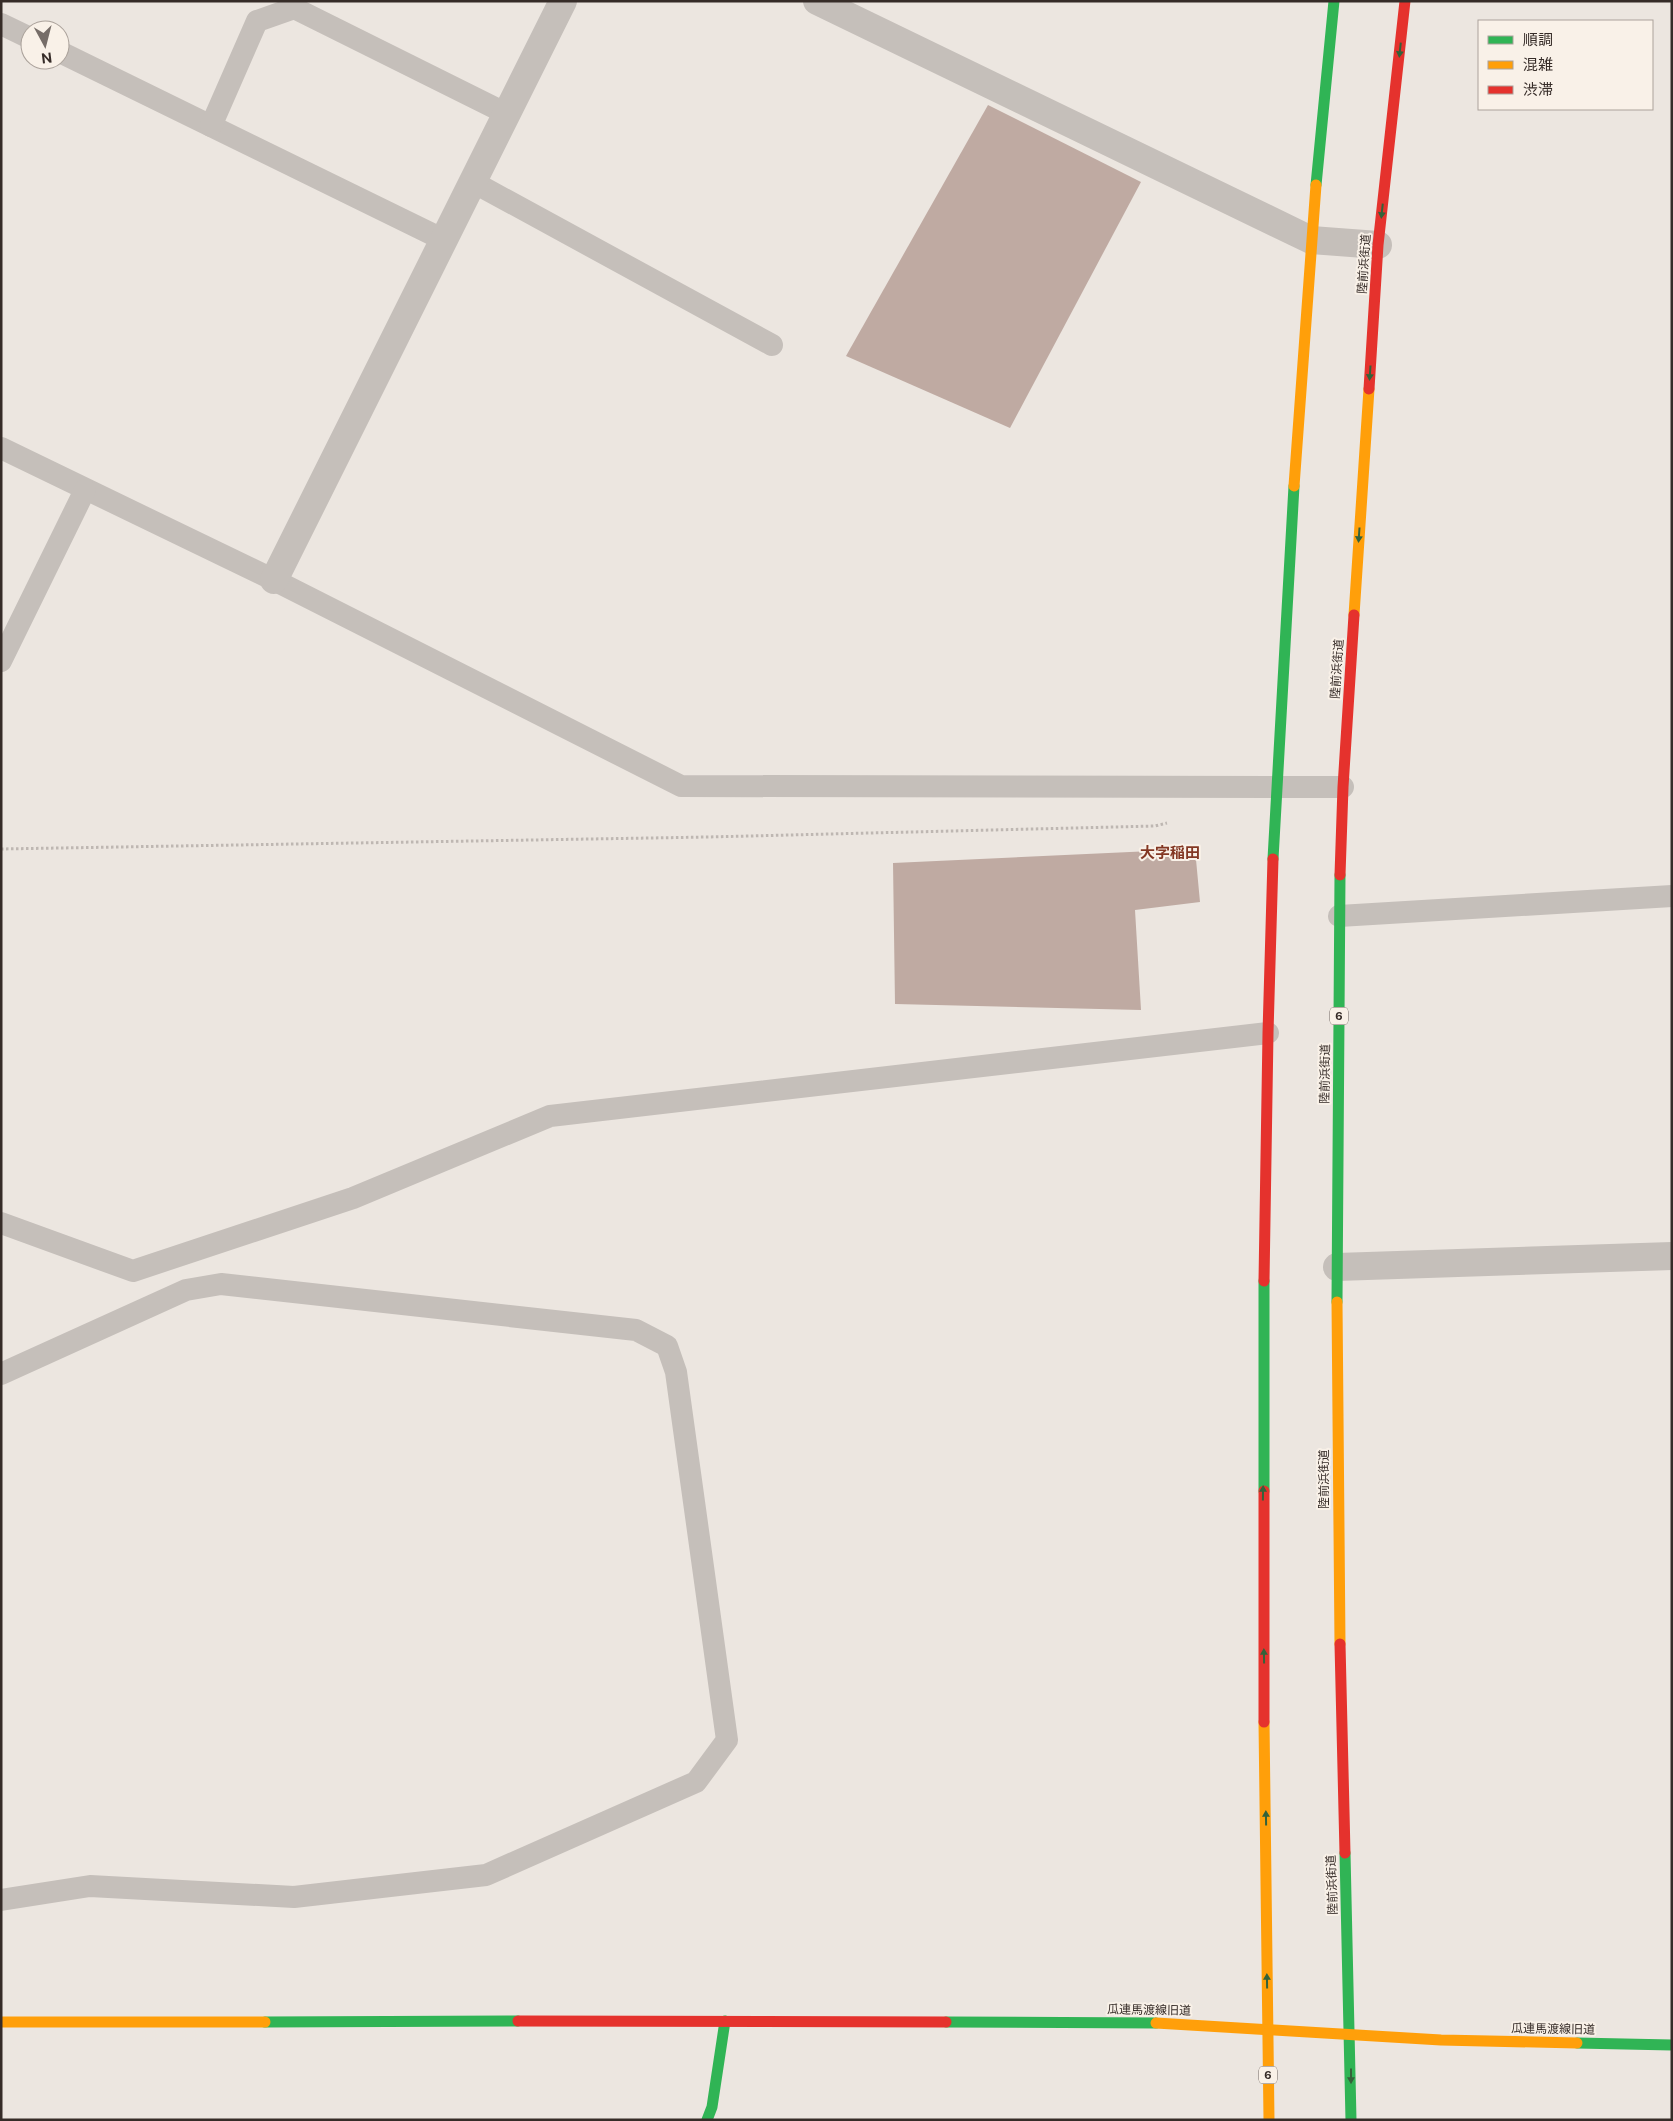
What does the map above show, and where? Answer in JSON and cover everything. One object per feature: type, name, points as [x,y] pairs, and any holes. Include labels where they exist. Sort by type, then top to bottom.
[{"type":"main road","name":"6","points":[[1269,2120],[1263,1535],[1268,1033],[1276,786],[1302,365],[1321,118],[1334,1]]},
{"type":"main road","name":"陸前浜街道","points":[[1351,2120],[1340,1702],[1336,1267],[1339,916],[1343,787],[1378,245],[1405,1]]},
{"type":"main road","name":"瓜連馬渡線旧道","points":[[1,2022],[725,2021],[1166,2023],[1441,2040],[1672,2045]]},
{"type":"main road","points":[[707,2120],[712,2107],[725,2021]]},
{"type":"street","points":[[274,580],[563,1]]},
{"type":"street","points":[[818,1],[1311,240],[1378,245]]},
{"type":"street","points":[[1336,1267],[1672,1256]]},
{"type":"lane","points":[[211,126],[257,20],[294,8],[506,114]]},
{"type":"lane","points":[[1,24],[20,33]]},
{"type":"lane","points":[[70,57],[444,240]]},
{"type":"lane","points":[[473,182],[772,345]]},
{"type":"lane","points":[[1,448],[274,580],[681,786],[1343,787]]},
{"type":"lane","points":[[1,661],[85,490]]},
{"type":"lane","points":[[1339,916],[1672,896]]},
{"type":"lane","points":[[1,1223],[133,1271],[354,1198],[550,1116],[1268,1033]]},
{"type":"lane","points":[[1,1374],[186,1290],[221,1284],[636,1330],[667,1346],[676,1372],[727,1740],[696,1782],[486,1875],[294,1897],[90,1886],[1,1900]]},
{"type":"path","points":[[1,849],[708,837],[1155,826],[1174,821]]},
{"type":"building","points":[[988,105],[1141,182],[1010,428],[846,356]]},
{"type":"building","points":[[1195,849],[1200,902],[1135,910],[1141,1010],[895,1004],[893,863]]},
{"type":"traffic: fast","points":[[1316,185],[1334,1]]},
{"type":"traffic: fast","points":[[1273,859],[1294,486]]},
{"type":"traffic: fast","points":[[1337,1302],[1340,875]]},
{"type":"traffic: fast","points":[[1264,1281],[1264,1491]]},
{"type":"traffic: fast","points":[[1345,1853],[1351,2120]]},
{"type":"traffic: fast","points":[[265,2022],[518,2021]]},
{"type":"traffic: fast","points":[[707,2120],[712,2107],[725,2021]]},
{"type":"traffic: fast","points":[[946,2022],[1156,2023]]},
{"type":"traffic: fast","points":[[1577,2043],[1672,2045]]},
{"type":"traffic: slow","points":[[1294,486],[1316,185]]},
{"type":"traffic: slow","points":[[1354,615],[1369,389]]},
{"type":"traffic: slow","points":[[1337,1302],[1340,1644]]},
{"type":"traffic: slow","points":[[1264,1722],[1269,2120]]},
{"type":"traffic: slow","points":[[1,2022],[265,2022]]},
{"type":"traffic: slow","points":[[1156,2023],[1441,2040],[1577,2043]]},
{"type":"traffic: jam","points":[[1369,389],[1378,245],[1405,1]]},
{"type":"traffic: jam","points":[[1340,875],[1343,787],[1354,615]]},
{"type":"traffic: jam","points":[[1264,1281],[1273,859]]},
{"type":"traffic: jam","points":[[1264,1491],[1264,1722]]},
{"type":"traffic: jam","points":[[1340,1644],[1345,1853]]},
{"type":"traffic: jam","points":[[518,2021],[946,2022]]},
{"type":"district","name":"大字稲田","points":[[1170,853]]}]
